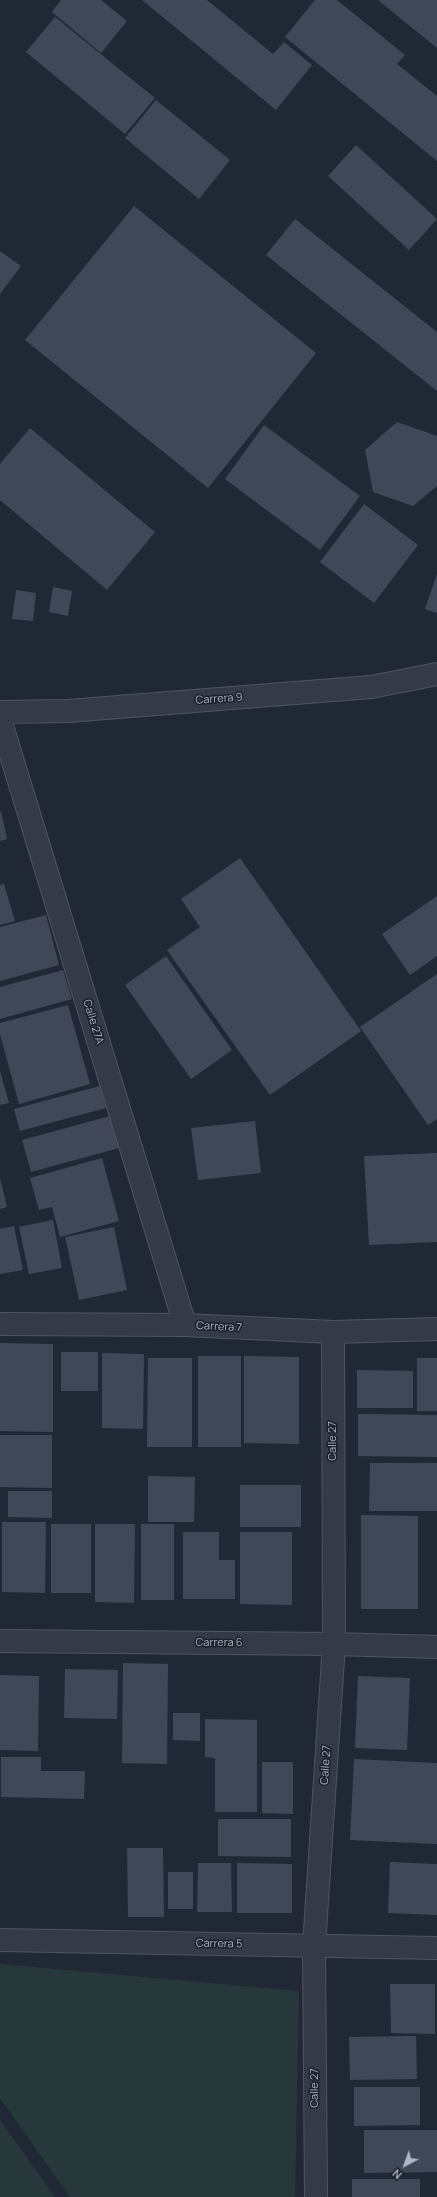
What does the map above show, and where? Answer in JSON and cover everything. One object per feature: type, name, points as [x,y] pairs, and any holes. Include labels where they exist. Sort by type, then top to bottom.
[{"type":"street","name":"Carrera 9","points":[[0,712],[68,710],[371,687],[437,674]]},
{"type":"street","name":"Calle 27A","points":[[0,719],[185,1325]]},
{"type":"street","name":"Carrera 7","points":[[0,1324],[185,1325],[333,1332],[437,1329]]},
{"type":"street","name":"Calle 27","points":[[316,2197],[314,1946],[334,1644],[333,1332]]},
{"type":"street","name":"Carrera 6","points":[[0,1641],[334,1644],[437,1647]]},
{"type":"street","name":"Carrera 5","points":[[0,1940],[437,1948]]},
{"type":"shaded area","points":[[0,1964],[299,1991],[295,2197],[70,2197],[0,2098]]},
{"type":"shaded area","points":[[0,2120],[55,2197],[0,2197]]},
{"type":"building","points":[[61,0],[101,0],[127,21],[101,53],[52,12]]},
{"type":"building","points":[[142,0],[207,0],[273,54],[284,42],[312,65],[276,110]]},
{"type":"building","points":[[315,0],[337,0],[405,55],[397,64],[437,96],[437,161],[285,37]]},
{"type":"building","points":[[378,0],[437,0],[437,48]]},
{"type":"building","points":[[55,17],[155,98],[125,134],[26,52]]},
{"type":"building","points":[[156,100],[230,160],[199,199],[125,138]]},
{"type":"building","points":[[356,145],[437,219],[409,250],[328,176]]},
{"type":"building","points":[[134,206],[316,353],[208,488],[25,340]]},
{"type":"building","points":[[295,219],[437,332],[437,391],[266,255]]},
{"type":"building","points":[[0,251],[21,266],[0,294]]},
{"type":"building","points":[[397,422],[437,436],[437,486],[413,506],[373,492],[365,450]]},
{"type":"building","points":[[264,425],[360,496],[320,550],[225,479]]},
{"type":"building","points":[[30,428],[155,532],[107,590],[0,500],[0,464]]},
{"type":"building","points":[[364,504],[418,545],[374,603],[320,562]]},
{"type":"building","points":[[437,574],[437,613],[425,609]]},
{"type":"building","points":[[53,587],[72,591],[68,616],[49,612]]},
{"type":"building","points":[[16,590],[36,593],[33,621],[12,619]]},
{"type":"building","points":[[1,811],[7,839],[0,841],[0,812]]},
{"type":"building","points":[[240,858],[361,1031],[270,1095],[167,950],[200,927],[181,899]]},
{"type":"building","points":[[4,884],[15,921],[0,925],[0,885]]},
{"type":"building","points":[[437,896],[437,956],[410,975],[382,934]]},
{"type":"building","points":[[46,915],[59,965],[0,981],[0,927]]},
{"type":"building","points":[[166,956],[232,1050],[191,1079],[125,985]]},
{"type":"building","points":[[63,970],[72,999],[0,1019],[0,987]]},
{"type":"building","points":[[437,974],[437,1119],[428,1125],[360,1027]]},
{"type":"building","points":[[68,1005],[90,1084],[19,1104],[0,1034],[0,1023]]},
{"type":"building","points":[[0,1071],[9,1103],[0,1105]]},
{"type":"building","points":[[100,1086],[106,1108],[20,1131],[14,1109]]},
{"type":"building","points":[[110,1116],[119,1148],[31,1172],[22,1140]]},
{"type":"building","points":[[255,1121],[261,1173],[198,1180],[191,1128]]},
{"type":"building","points":[[437,1153],[437,1242],[369,1245],[364,1156]]},
{"type":"building","points":[[102,1158],[119,1221],[60,1237],[52,1207],[39,1210],[30,1178]]},
{"type":"building","points":[[0,1178],[7,1207],[0,1209]]},
{"type":"building","points":[[53,1220],[62,1268],[29,1274],[19,1227]]},
{"type":"building","points":[[14,1226],[23,1270],[0,1274],[0,1229]]},
{"type":"building","points":[[114,1227],[127,1290],[79,1300],[65,1237]]},
{"type":"building","points":[[0,1343],[53,1344],[53,1432],[0,1431]]},
{"type":"building","points":[[61,1352],[98,1352],[98,1391],[61,1391]]},
{"type":"building","points":[[102,1353],[144,1354],[143,1429],[102,1428]]},
{"type":"building","points":[[198,1356],[241,1356],[241,1447],[198,1447]]},
{"type":"building","points":[[244,1356],[299,1357],[299,1444],[244,1443]]},
{"type":"building","points":[[148,1358],[192,1358],[192,1447],[147,1447]]},
{"type":"building","points":[[417,1358],[437,1358],[437,1411],[417,1411]]},
{"type":"building","points":[[357,1370],[413,1371],[413,1408],[357,1408]]},
{"type":"building","points":[[358,1414],[437,1415],[437,1457],[358,1456]]},
{"type":"building","points":[[0,1435],[52,1435],[52,1488],[0,1487]]},
{"type":"building","points":[[370,1463],[437,1463],[437,1511],[369,1511]]},
{"type":"building","points":[[148,1476],[195,1477],[194,1522],[148,1522]]},
{"type":"building","points":[[240,1485],[301,1485],[301,1527],[240,1527]]},
{"type":"building","points":[[8,1491],[52,1491],[52,1518],[8,1517]]},
{"type":"building","points":[[361,1515],[418,1516],[418,1609],[361,1609]]},
{"type":"building","points":[[2,1522],[46,1522],[45,1593],[2,1592]]},
{"type":"building","points":[[51,1524],[91,1524],[91,1593],[51,1593]]},
{"type":"building","points":[[95,1524],[135,1524],[134,1603],[95,1602]]},
{"type":"building","points":[[141,1524],[174,1524],[174,1600],[141,1600]]},
{"type":"building","points":[[183,1532],[219,1532],[219,1560],[235,1560],[235,1599],[183,1599]]},
{"type":"building","points":[[240,1532],[292,1532],[292,1605],[240,1604]]},
{"type":"building","points":[[123,1663],[168,1664],[167,1764],[122,1763]]},
{"type":"building","points":[[65,1669],[118,1670],[117,1719],[64,1718]]},
{"type":"building","points":[[0,1675],[39,1676],[38,1751],[0,1750]]},
{"type":"building","points":[[358,1676],[410,1678],[407,1750],[355,1748]]},
{"type":"building","points":[[173,1713],[200,1713],[200,1741],[173,1740]]},
{"type":"building","points":[[205,1719],[257,1720],[257,1812],[215,1812],[215,1758],[205,1757]]},
{"type":"building","points":[[1,1757],[41,1757],[41,1771],[85,1771],[84,1799],[1,1797]]},
{"type":"building","points":[[354,1759],[437,1763],[437,1844],[350,1840]]},
{"type":"building","points":[[262,1762],[293,1762],[293,1814],[262,1813]]},
{"type":"building","points":[[218,1819],[291,1819],[291,1857],[218,1856]]},
{"type":"building","points":[[127,1848],[163,1848],[164,1917],[128,1917]]},
{"type":"building","points":[[390,1862],[437,1864],[437,1915],[388,1913]]},
{"type":"building","points":[[198,1863],[231,1863],[232,1912],[197,1912]]},
{"type":"building","points":[[237,1863],[292,1864],[292,1913],[237,1913]]},
{"type":"building","points":[[168,1872],[193,1872],[193,1909],[168,1909]]},
{"type":"building","points":[[390,1984],[435,1984],[435,2034],[391,2033]]},
{"type":"building","points":[[416,2036],[417,2079],[350,2080],[349,2037]]},
{"type":"building","points":[[354,2087],[420,2087],[420,2125],[354,2126]]},
{"type":"building","points":[[364,2130],[437,2130],[437,2172],[364,2173]]},
{"type":"building","points":[[352,2179],[420,2179],[420,2197],[352,2197]]}]
